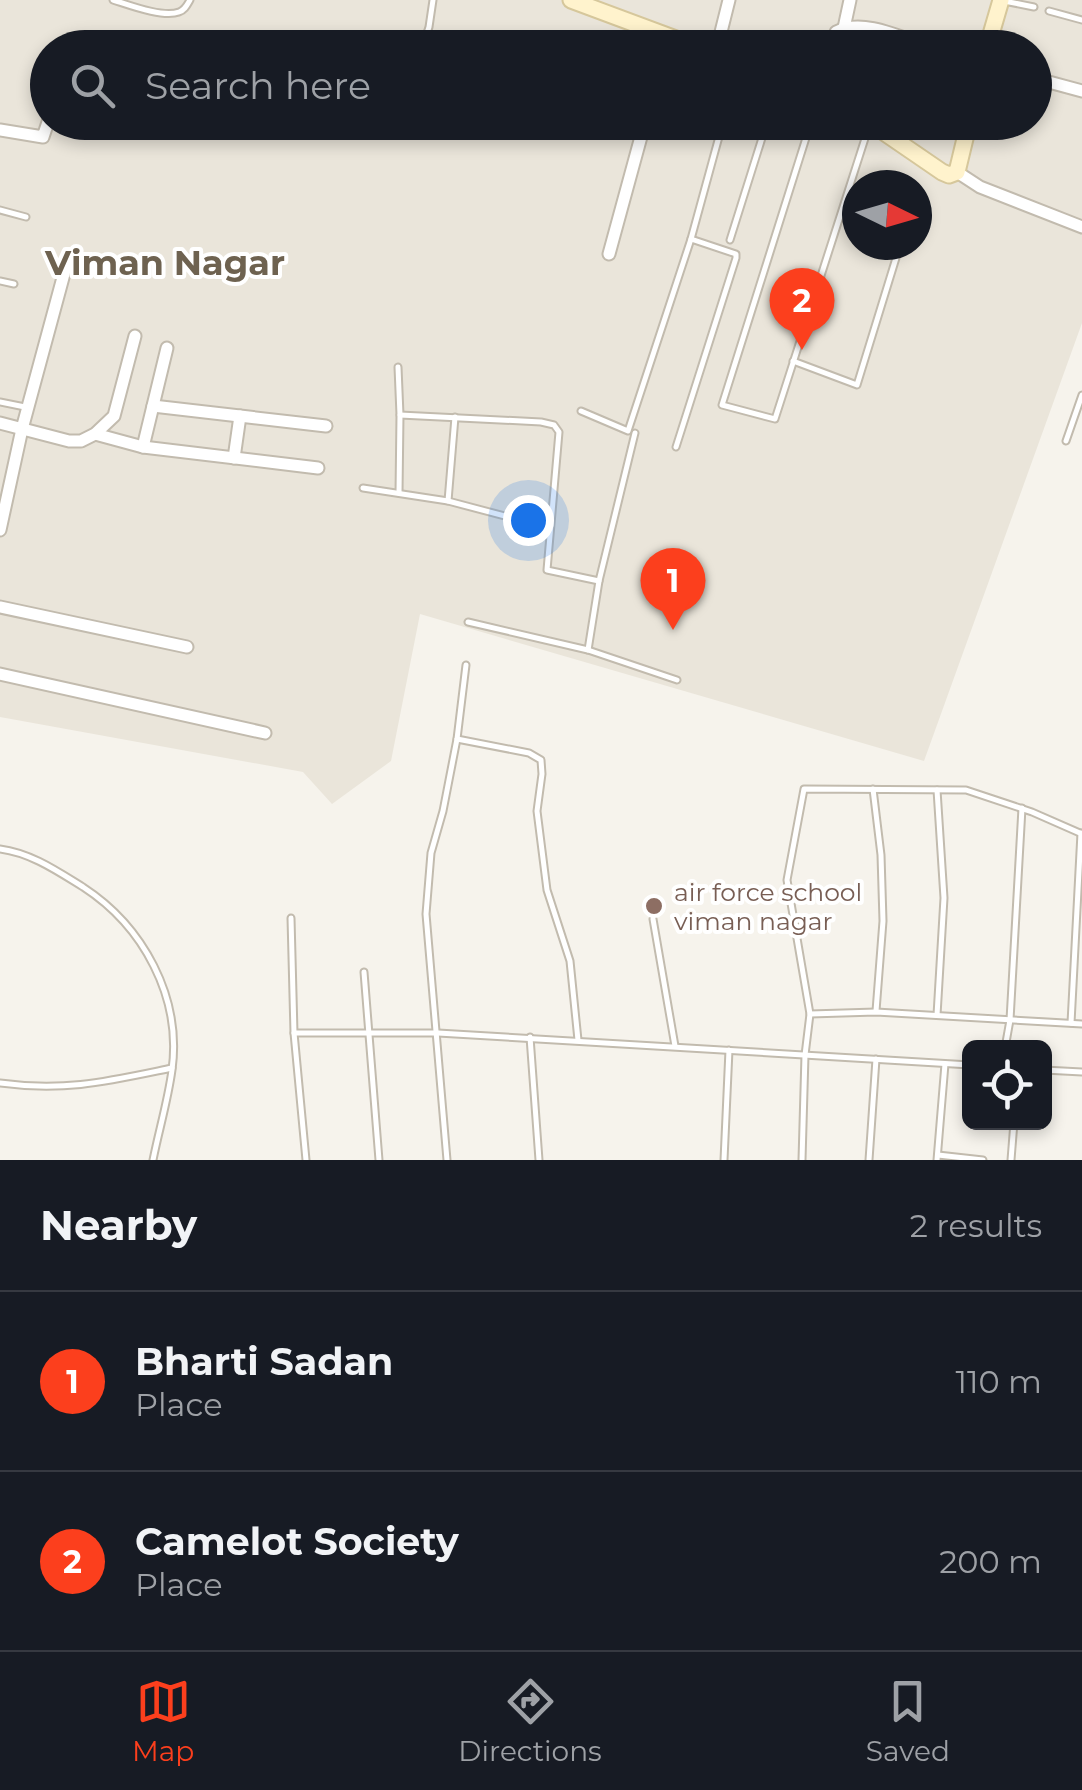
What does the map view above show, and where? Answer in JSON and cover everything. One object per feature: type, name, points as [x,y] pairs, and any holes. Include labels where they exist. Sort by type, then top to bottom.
[{"type":"street","points":[[571,0],[641,30]]},
{"type":"street","points":[[722,30],[729,0]]},
{"type":"street","points":[[844,28],[850,0]]},
{"type":"street","points":[[992,30],[1001,0]]},
{"type":"street","points":[[840,30],[862,26],[875,30]]},
{"type":"street","points":[[1052,83],[1082,91]]},
{"type":"street","points":[[0,130],[30,135]]},
{"type":"street","points":[[609,254],[639,140]]},
{"type":"street","points":[[894,140],[942,172],[956,172]]},
{"type":"street","points":[[956,172],[964,140]]},
{"type":"street","points":[[956,172],[980,187],[1082,227]]},
{"type":"street","points":[[0,530],[22,429],[68,260]]},
{"type":"street","points":[[0,423],[69,441],[81,441],[95,434],[114,416],[135,336]]},
{"type":"street","points":[[143,447],[167,348]]},
{"type":"street","points":[[153,406],[326,426]]},
{"type":"street","points":[[234,458],[240,416]]},
{"type":"street","points":[[95,434],[143,447],[318,468]]},
{"type":"street","points":[[0,607],[187,647]]},
{"type":"street","points":[[0,674],[266,733]]},
{"type":"lane","points":[[113,0],[151,11],[177,13],[190,0]]},
{"type":"lane","points":[[428,30],[433,0]]},
{"type":"lane","points":[[1001,0],[1034,7]]},
{"type":"lane","points":[[1048,10],[1082,20]]},
{"type":"lane","points":[[581,411],[628,431],[719,140]]},
{"type":"lane","points":[[730,240],[761,140]]},
{"type":"lane","points":[[805,140],[722,405],[776,419],[864,140]]},
{"type":"lane","points":[[0,210],[26,217]]},
{"type":"lane","points":[[676,447],[736,258],[736,254],[691,239]]},
{"type":"lane","points":[[794,361],[858,385],[896,260]]},
{"type":"lane","points":[[0,281],[14,284]]},
{"type":"lane","points":[[398,367],[399,492]]},
{"type":"lane","points":[[1066,441],[1082,395]]},
{"type":"lane","points":[[0,402],[28,408]]},
{"type":"lane","points":[[400,415],[554,425],[559,432],[546,570],[599,581]]},
{"type":"lane","points":[[448,501],[455,417]]},
{"type":"lane","points":[[588,650],[599,581],[635,433]]},
{"type":"lane","points":[[363,488],[448,501],[550,528]]},
{"type":"lane","points":[[468,622],[588,650],[677,680]]},
{"type":"lane","points":[[446,1160],[426,914],[431,853],[443,812],[466,665]]},
{"type":"lane","points":[[456,739],[529,753],[542,760],[537,812],[547,890],[570,961],[578,1040]]},
{"type":"lane","points":[[802,1160],[804,1054],[810,1014],[787,880],[804,789],[966,790],[1082,833],[1070,1024]]},
{"type":"lane","points":[[873,790],[881,855],[882,921],[876,1012]]},
{"type":"lane","points":[[936,1016],[944,898],[937,790]]},
{"type":"lane","points":[[1006,1040],[1022,808]]},
{"type":"lane","points":[[0,849],[48,865],[90,892],[141,942],[158,973],[173,1038],[172,1068],[153,1160]]},
{"type":"lane","points":[[291,918],[294,1033],[306,1160]]},
{"type":"lane","points":[[654,919],[675,1046]]},
{"type":"lane","points":[[364,972],[379,1160]]},
{"type":"lane","points":[[810,1014],[876,1012],[1082,1024]]},
{"type":"lane","points":[[294,1033],[438,1032],[962,1065]]},
{"type":"lane","points":[[530,1037],[539,1160]]},
{"type":"lane","points":[[724,1160],[730,1050]]},
{"type":"lane","points":[[869,1160],[876,1059]]},
{"type":"lane","points":[[946,1064],[938,1157],[983,1160]]},
{"type":"lane","points":[[0,1083],[64,1088],[172,1068]]},
{"type":"lane","points":[[1052,1070],[1082,1072]]},
{"type":"lane","points":[[1010,1160],[1013,1130]]},
{"type":"shaded area","points":[[0,0],[1082,0],[1082,323],[924,761],[420,614],[391,761],[332,804],[303,772],[0,717]]},
{"type":"place","name":"Camelot Society","points":[[802,350]]},
{"type":"place","name":"Bharti Sadan","points":[[673,630]]},
{"type":"place","name":"air force school viman nagar","points":[[654,906]]},
{"type":"district","name":"Viman Nagar","points":[[165,262]]}]
